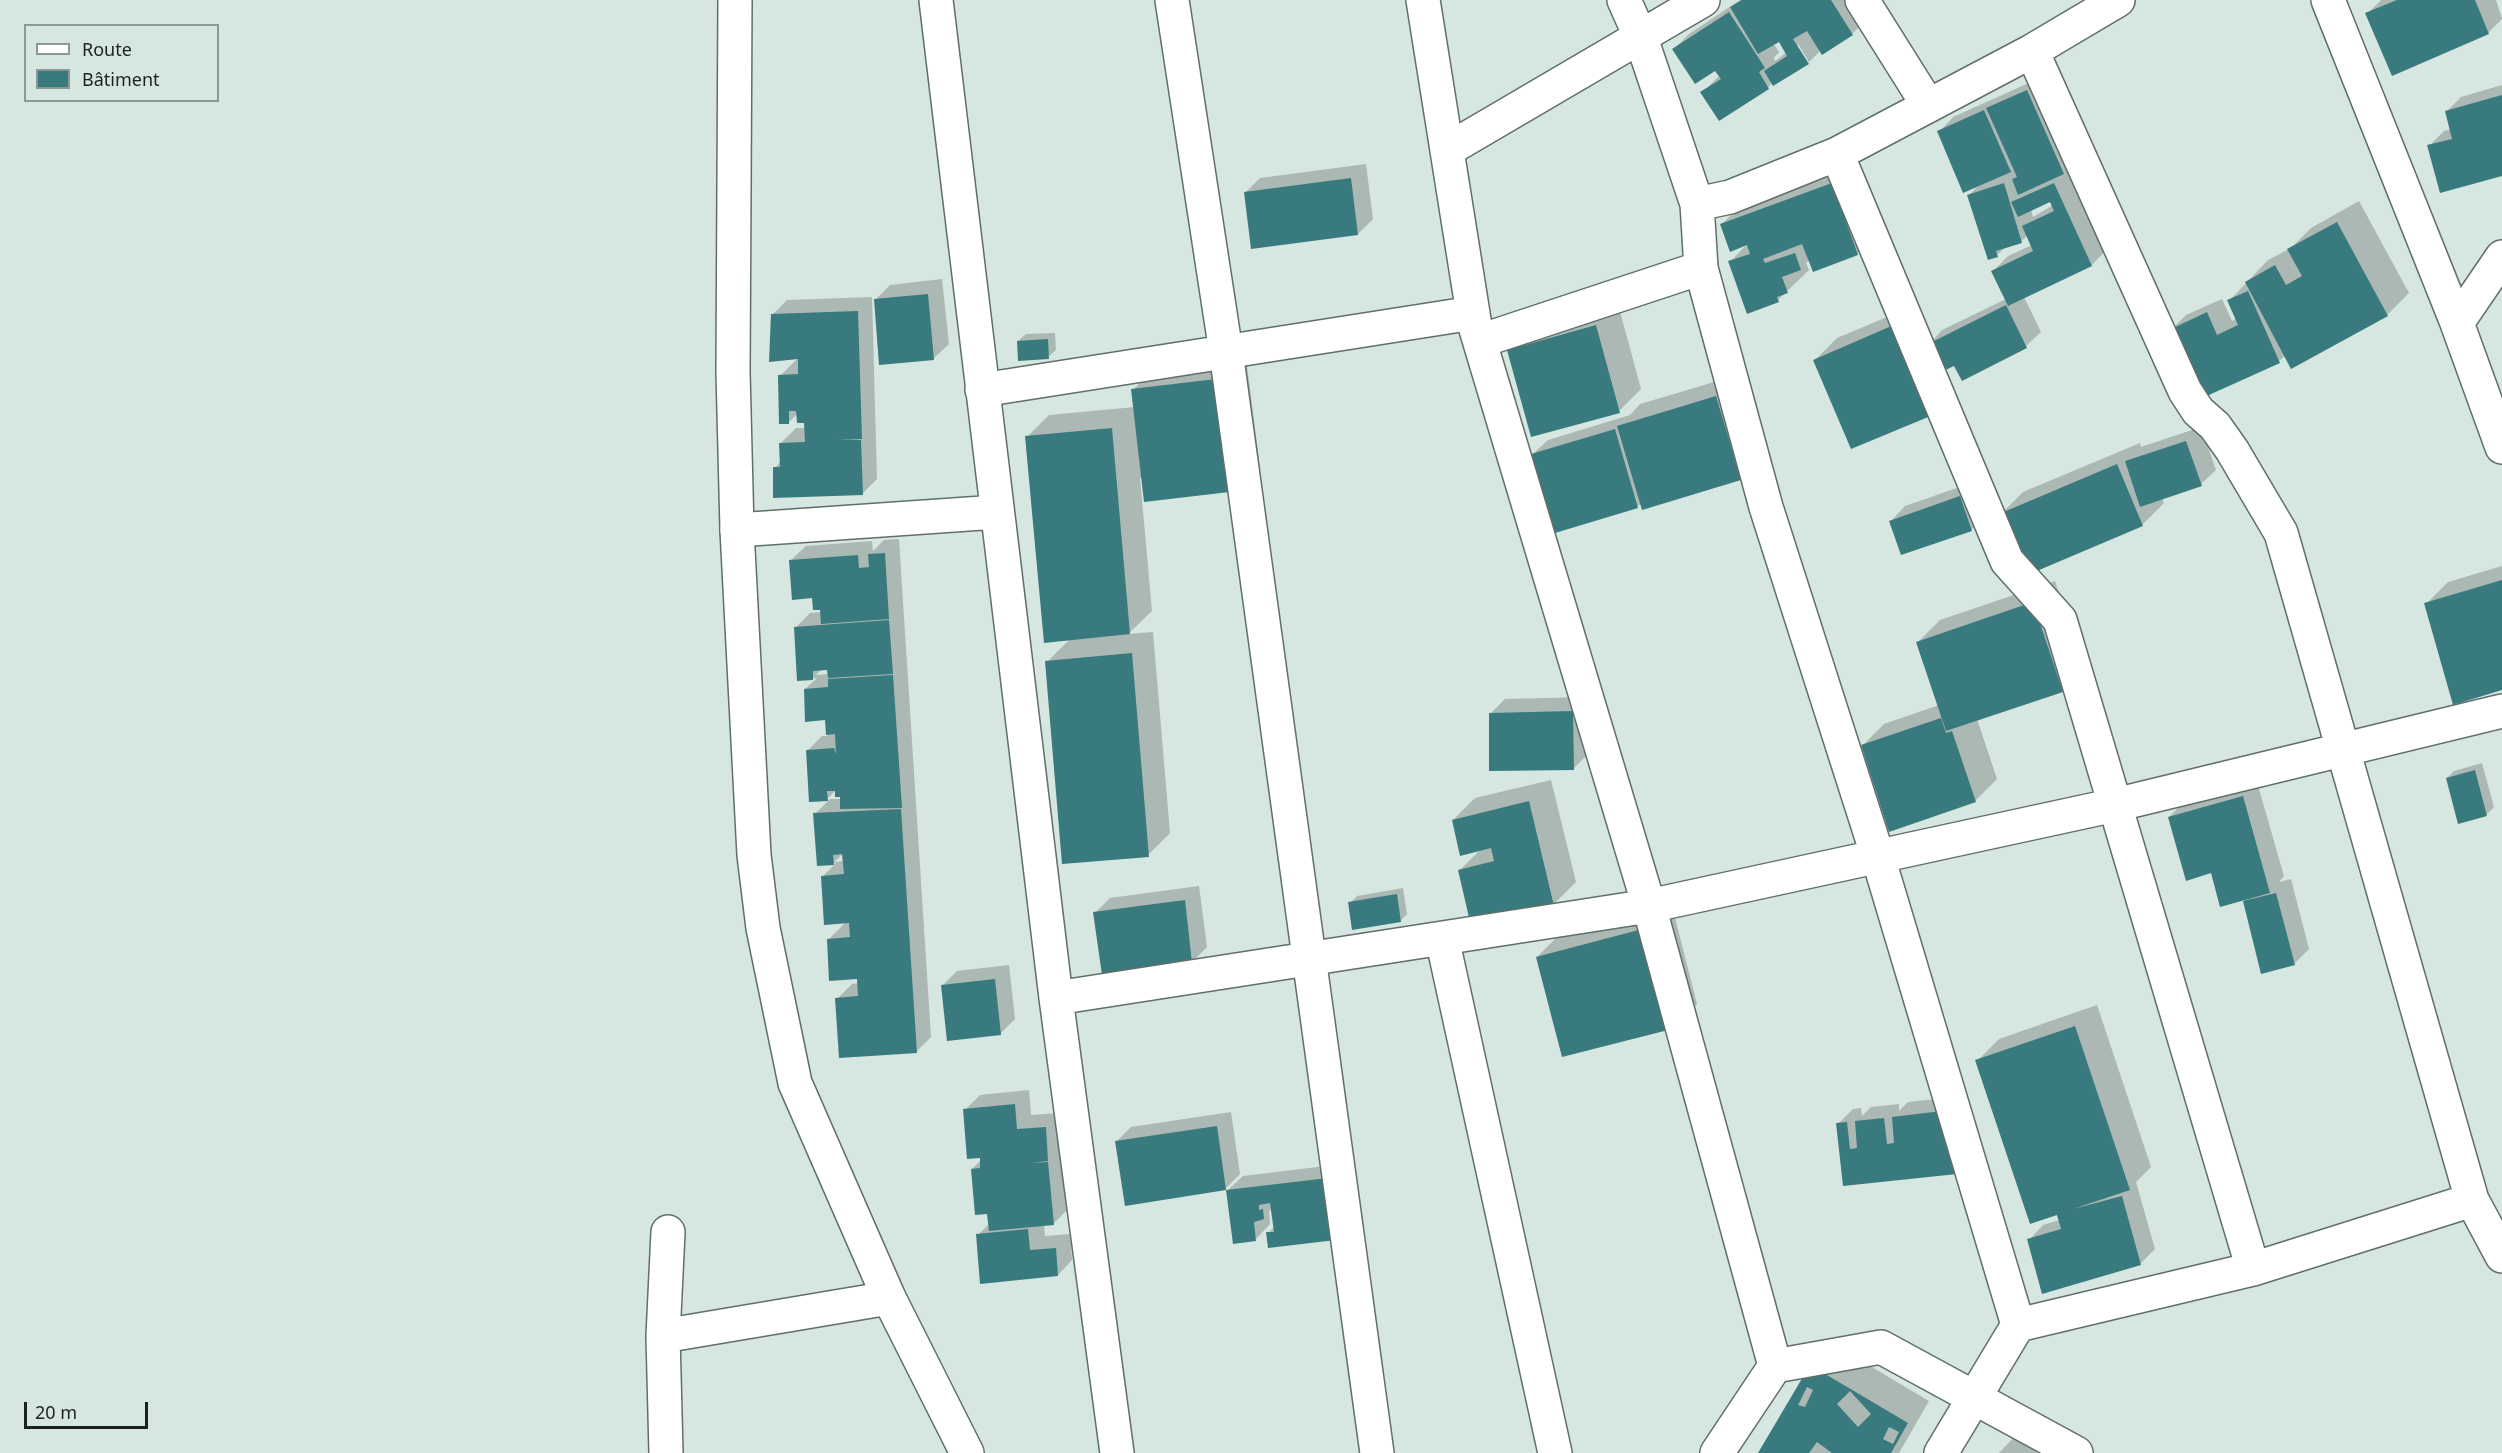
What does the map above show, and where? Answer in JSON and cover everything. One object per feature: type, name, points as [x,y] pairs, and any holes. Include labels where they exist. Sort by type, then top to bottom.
[{"type":"street","points":[[735,0],[734,372],[737,531],[754,855],[763,928],[795,1083],[889,1298],[967,1453]]},
{"type":"street","points":[[936,0],[1056,998],[1117,1453]]},
{"type":"street","points":[[1172,0],[1226,352],[1377,1453]]},
{"type":"street","points":[[1423,0],[1476,327],[1649,906],[1775,1366]]},
{"type":"street","points":[[1624,0],[1641,38],[1697,204],[1701,268],[1766,507],[1878,857],[2018,1326]]},
{"type":"street","points":[[1447,150],[1703,0]]},
{"type":"street","points":[[1862,0],[1928,105]]},
{"type":"street","points":[[1697,204],[1730,197],[1837,154],[2032,51],[2118,0]]},
{"type":"street","points":[[2328,0],[2457,322],[2502,447]]},
{"type":"street","points":[[2032,51],[2185,391],[2232,450],[2281,533],[2472,1200],[2502,1256]]},
{"type":"street","points":[[1837,154],[2007,561],[2060,620],[2253,1269]]},
{"type":"street","points":[[2457,322],[2502,257]]},
{"type":"street","points":[[982,390],[1226,352],[1476,327],[1701,268]]},
{"type":"street","points":[[737,531],[997,512]]},
{"type":"street","points":[[1056,998],[1649,906],[2115,805],[2502,711]]},
{"type":"street","points":[[1442,938],[1555,1453]]},
{"type":"street","points":[[1941,1453],[2018,1326],[2253,1269],[2472,1200]]},
{"type":"street","points":[[666,1453],[663,1336],[668,1233]]},
{"type":"street","points":[[663,1336],[889,1298]]},
{"type":"street","points":[[1717,1453],[1775,1366],[1881,1347],[2076,1453]]},
{"type":"building","points":[[1742,0],[1831,0],[1853,35],[1822,55],[1807,31],[1793,39],[1809,64],[1773,86],[1764,71],[1787,56],[1779,42],[1758,54],[1730,7]]},
{"type":"building","points":[[2397,0],[2475,0],[2489,34],[2392,76],[2365,13]]},
{"type":"building","points":[[1729,12],[1765,68],[1759,72],[1769,89],[1719,121],[1700,92],[1721,79],[1715,71],[1695,84],[1672,49]]},
{"type":"building","points":[[2027,90],[2064,174],[2018,195],[2012,179],[2017,177],[1986,108]]},
{"type":"building","points":[[2502,95],[2502,176],[2440,193],[2427,145],[2452,139],[2445,111]]},
{"type":"building","points":[[1984,110],[2011,172],[1963,193],[1937,131]]},
{"type":"building","points":[[1351,178],[1358,235],[1251,249],[1244,192]]},
{"type":"building","points":[[1832,183],[1858,255],[1813,272],[1802,244],[1763,259],[1765,263],[1795,253],[1801,270],[1782,277],[1788,293],[1777,297],[1779,302],[1747,314],[1728,261],[1750,254],[1747,245],[1730,252],[1720,224]]},
{"type":"building","points":[[2004,183],[2022,243],[1996,251],[1998,257],[1988,260],[1967,195]]},
{"type":"building","points":[[2054,183],[2092,266],[2008,306],[1991,271],[2033,251],[2022,226],[2054,211],[2050,202],[2018,217],[2011,202]]},
{"type":"building","points":[[2337,222],[2388,316],[2291,369],[2245,282],[2275,265],[2286,285],[2302,276],[2287,249]]},
{"type":"building","points":[[2248,291],[2280,363],[2200,399],[2169,330],[2207,312],[2217,335],[2238,325],[2227,300]]},
{"type":"building","points":[[928,294],[934,360],[879,365],[874,299]]},
{"type":"building","points":[[2006,305],[2027,348],[1962,381],[1954,366],[1939,373],[1926,345]]},
{"type":"building","points":[[858,311],[862,439],[839,440],[861,440],[863,495],[773,498],[773,467],[780,467],[779,443],[805,442],[804,423],[797,423],[796,411],[789,411],[789,424],[779,424],[778,375],[798,374],[798,359],[769,362],[771,314]]},
{"type":"building","points":[[1896,324],[1933,415],[1851,449],[1813,360]]},
{"type":"building","points":[[1596,325],[1620,413],[1531,437],[1507,350]]},
{"type":"building","points":[[1048,339],[1049,359],[1018,361],[1017,341]]},
{"type":"building","points":[[1225,378],[1238,491],[1144,502],[1131,389]]},
{"type":"building","points":[[1716,396],[1741,480],[1642,510],[1617,426]]},
{"type":"building","points":[[1112,428],[1130,634],[1044,643],[1025,436]]},
{"type":"building","points":[[1615,429],[1638,508],[1555,533],[1531,454]]},
{"type":"building","points":[[2186,441],[2202,486],[2140,507],[2125,461]]},
{"type":"building","points":[[2117,464],[2143,526],[2025,576],[1999,514]]},
{"type":"building","points":[[1960,496],[1972,531],[1901,555],[1889,521]]},
{"type":"building","points":[[885,553],[889,619],[821,624],[820,610],[813,610],[812,598],[792,600],[789,560],[858,555],[859,568],[869,567],[868,554]]},
{"type":"building","points":[[2502,580],[2502,690],[2453,705],[2424,603]]},
{"type":"building","points":[[2033,602],[2063,692],[1946,731],[1916,642]]},
{"type":"building","points":[[889,620],[893,674],[828,678],[827,670],[813,671],[813,680],[797,681],[794,627]]},
{"type":"building","points":[[1132,653],[1149,857],[1062,864],[1045,661]]},
{"type":"building","points":[[893,675],[902,808],[840,809],[840,797],[835,797],[835,791],[827,791],[828,801],[809,802],[806,750],[834,748],[836,754],[835,734],[826,735],[825,720],[805,722],[804,689],[828,687],[828,679]]},
{"type":"building","points":[[1573,711],[1574,770],[1489,771],[1489,713]]},
{"type":"building","points":[[1941,718],[1946,733],[1952,731],[1976,802],[1889,832],[1861,745]]},
{"type":"building","points":[[2475,770],[2487,816],[2458,824],[2446,778]]},
{"type":"building","points":[[2243,796],[2270,893],[2220,907],[2211,873],[2186,881],[2168,817]]},
{"type":"building","points":[[1529,801],[1554,906],[1471,926],[1458,870],[1494,861],[1491,848],[1460,856],[1452,820]]},
{"type":"building","points":[[901,809],[917,1053],[839,1058],[835,998],[858,996],[857,979],[829,981],[827,939],[850,937],[849,923],[824,925],[821,876],[844,874],[842,854],[833,855],[834,865],[817,866],[813,813]]},
{"type":"building","points":[[2276,893],[2295,965],[2261,974],[2243,901]]},
{"type":"building","points":[[1397,894],[1401,922],[1352,930],[1348,902]]},
{"type":"building","points":[[1185,900],[1192,963],[1102,975],[1093,912]]},
{"type":"building","points":[[1650,927],[1676,1028],[1562,1057],[1536,957]]},
{"type":"building","points":[[995,979],[1001,1035],[947,1041],[941,985]]},
{"type":"building","points":[[2075,1026],[2130,1190],[2073,1209],[2122,1196],[2141,1265],[2042,1294],[2027,1239],[2061,1229],[2057,1215],[2030,1224],[1975,1060]]},
{"type":"building","points":[[1015,1104],[1017,1129],[1046,1127],[1048,1161],[1032,1163],[1048,1162],[1054,1225],[989,1231],[987,1214],[975,1215],[971,1169],[980,1168],[980,1158],[967,1159],[963,1109]]},
{"type":"building","points":[[1950,1110],[1957,1174],[1843,1186],[1836,1123],[1847,1122],[1850,1149],[1857,1148],[1855,1121],[1884,1118],[1887,1144],[1894,1143],[1892,1117]]},
{"type":"building","points":[[1217,1126],[1226,1190],[1125,1206],[1115,1141]]},
{"type":"building","points":[[1328,1178],[1336,1240],[1268,1248],[1266,1232],[1274,1232],[1270,1203],[1259,1205],[1259,1210],[1263,1209],[1264,1219],[1254,1222],[1256,1241],[1233,1244],[1226,1190]]},
{"type":"building","points":[[1028,1229],[1030,1250],[1056,1248],[1058,1276],[980,1284],[976,1234]]},
{"type":"building","points":[[1810,1365],[1908,1423],[1891,1453],[1832,1453],[1817,1442],[1809,1453],[1758,1453]],"holes":[[[1807,1387],[1813,1390],[1805,1407],[1798,1405]],[[1850,1391],[1871,1414],[1858,1427],[1837,1404]],[[1889,1427],[1899,1432],[1893,1444],[1883,1439]]]}]
